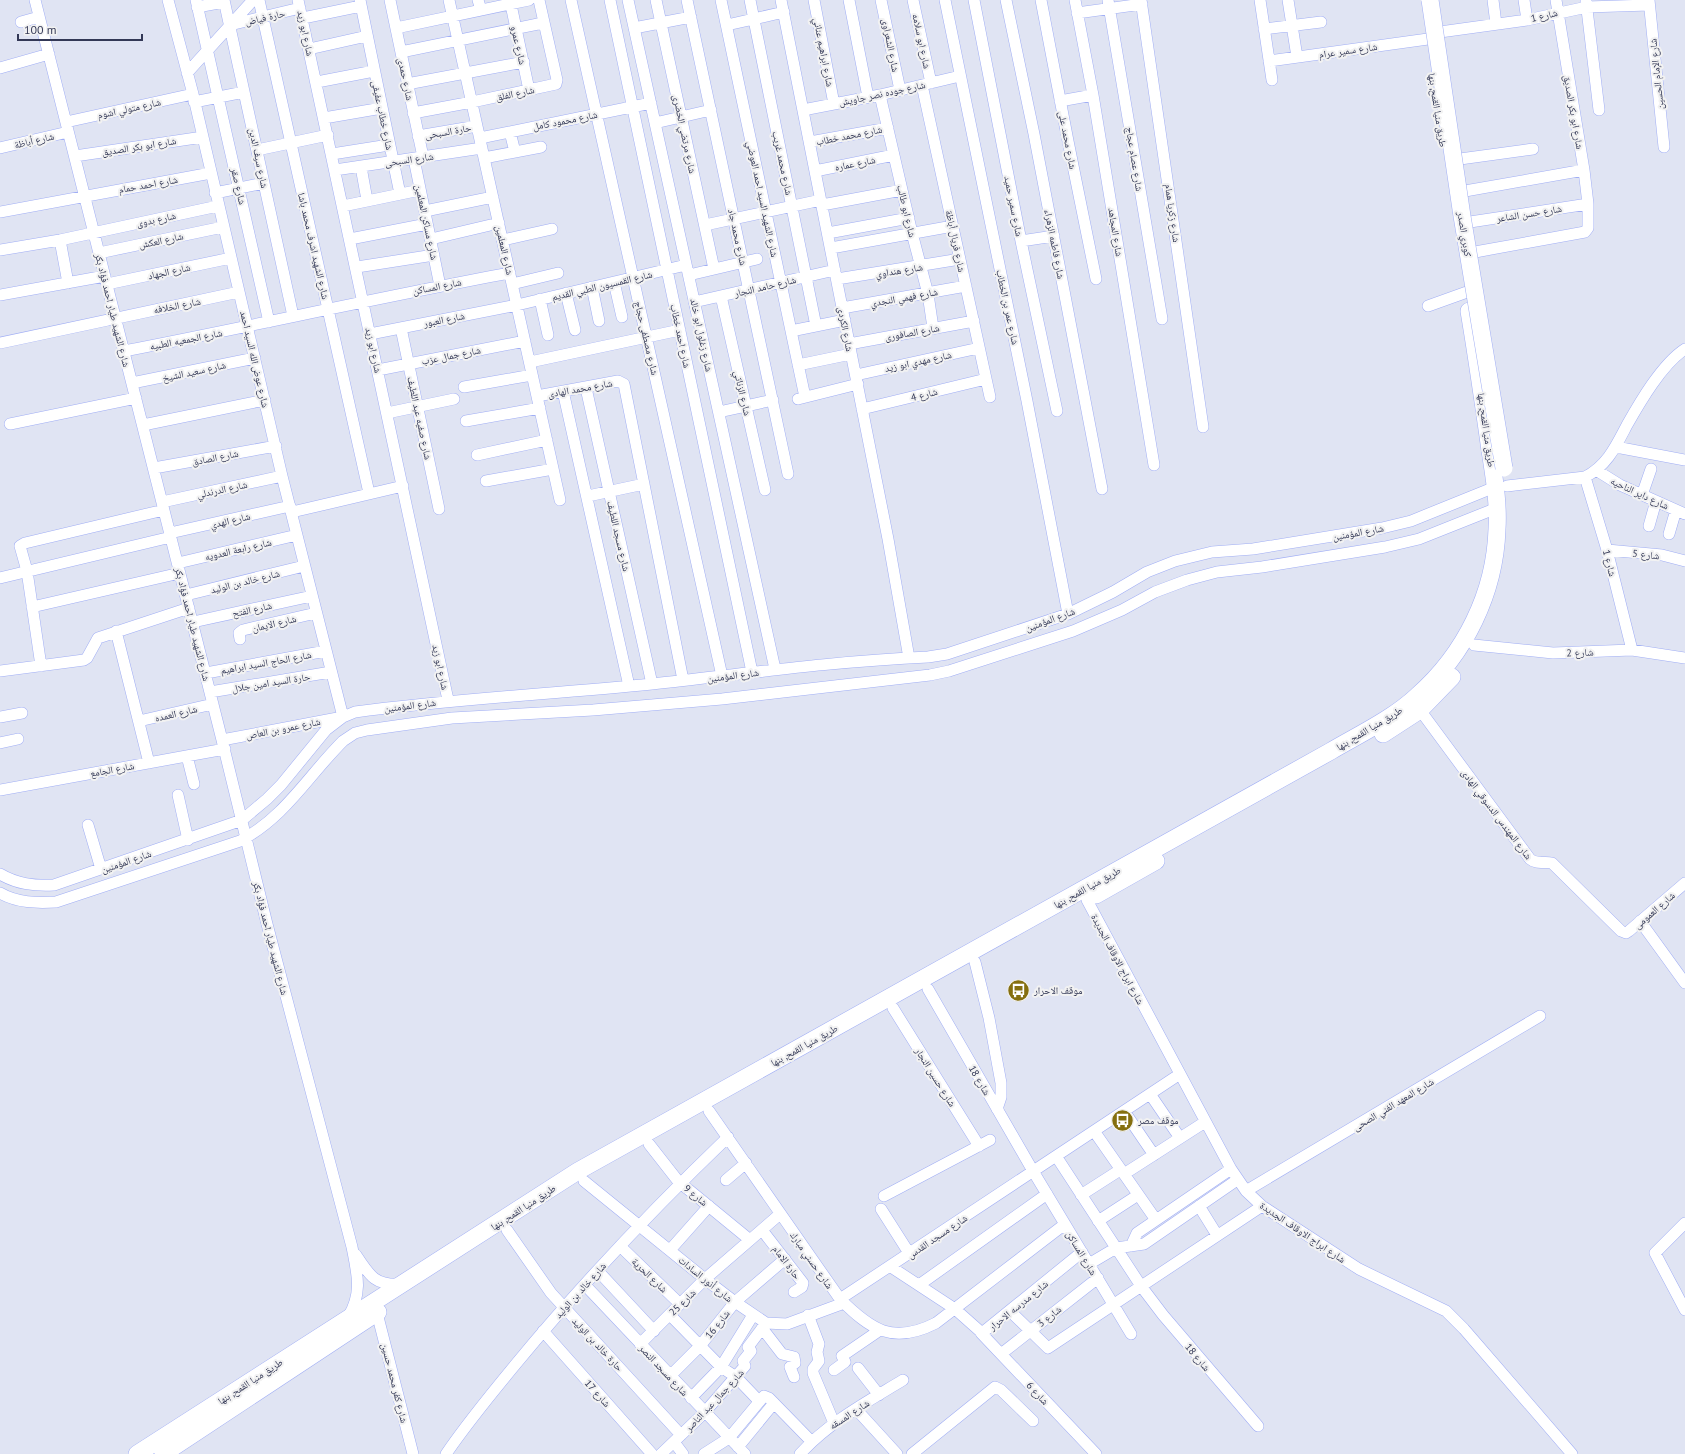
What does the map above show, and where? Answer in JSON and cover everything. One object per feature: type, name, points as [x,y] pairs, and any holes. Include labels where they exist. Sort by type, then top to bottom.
[{"type":"highway","name":"طريق منيا القمح, بنها","points":[[162,1454],[377,1313],[584,1181],[1087,900],[1287,782],[1400,710],[1417,696],[1446,666],[1470,631],[1486,592],[1496,550],[1497,508],[1504,468],[1506,445],[1475,252],[1463,223],[1465,191],[1460,159],[1434,35],[1422,0]]},
{"type":"highway","name":"كوبري الصدر","points":[[1425,0],[1483,375],[1482,394]]},
{"type":"highway","name":"كوبري الصدر","points":[[1430,0],[1463,223],[1504,468]]},
{"type":"highway","name":"طريق منيا القمح, بنها","points":[[137,1454],[578,1171],[1287,782],[1387,731],[1420,710],[1455,673],[1474,645],[1493,607],[1504,568],[1509,527],[1482,394],[1467,292],[1463,223],[1434,35],[1435,0]]},
{"type":"street","name":"شارع الشهيد طيار احمد فؤاد بكر","points":[[35,0],[214,704],[246,838],[352,1248],[359,1285],[354,1308],[348,1318]]},
{"type":"street","name":"شارع عوض الله السيد احمد","points":[[168,0],[194,98],[282,476],[343,717]]},
{"type":"street","points":[[187,73],[253,0]]},
{"type":"street","name":"شارع الشهيد اشرف محمد باشا","points":[[259,0],[368,493]]},
{"type":"street","name":"شارع حمدى","points":[[390,0],[418,136],[418,158]]},
{"type":"street","name":"شارع المعلمين","points":[[449,0],[560,500]]},
{"type":"street","points":[[396,28],[453,16],[479,5],[529,0]]},
{"type":"street","points":[[401,52],[543,23],[538,0]]},
{"type":"street","name":"شارع مصطفى حجاج","points":[[571,0],[722,676]]},
{"type":"street","name":"شارع احمد خطاب","points":[[610,0],[752,672]]},
{"type":"street","name":"شارع زغلول ابو خالد","points":[[628,0],[775,669]]},
{"type":"street","name":"شارع مرتضي الخضرى","points":[[656,0],[714,269]]},
{"type":"street","name":"شارع محمد جاد","points":[[688,0],[788,474]]},
{"type":"street","name":"شارع الشهيد السيد احمد العوضي","points":[[721,0],[798,365],[801,398]]},
{"type":"street","name":"شارع محمد غريب","points":[[750,0],[816,326]]},
{"type":"street","name":"شارع الكردى","points":[[782,0],[888,539],[909,658]]},
{"type":"street","name":"شارع ابراهيم عناني","points":[[814,0],[834,104]]},
{"type":"street","points":[[849,0],[868,97]]},
{"type":"street","name":"شارع الشعراوى","points":[[882,0],[900,90]]},
{"type":"street","name":"شارع ابو سلامه","points":[[914,0],[927,84]]},
{"type":"street","name":"شارع عمر بن الخطاب","points":[[945,0],[1027,401],[1068,614]]},
{"type":"street","name":"شارع سمير حميد","points":[[974,0],[1021,241],[1057,411]]},
{"type":"street","name":"شارع فاطمه الزهراء","points":[[1006,0],[1054,236],[1102,489]]},
{"type":"street","name":"شارع محمد على","points":[[1041,0],[1096,279]]},
{"type":"street","name":"شارع المجاهد","points":[[1075,0],[1093,95],[1154,465]]},
{"type":"street","points":[[1260,0],[1272,80]]},
{"type":"street","points":[[1288,0],[1297,57]]},
{"type":"street","points":[[1493,0],[1496,24]]},
{"type":"street","points":[[1524,0],[1527,20]]},
{"type":"street","name":"شارع ابو بكر الصديق","points":[[1475,252],[1585,232],[1589,225],[1584,170],[1556,0]]},
{"type":"street","points":[[197,4],[224,1]]},
{"type":"street","name":"شارع سيف الدين","points":[[224,1],[292,316]]},
{"type":"street","name":"شارع عمرو","points":[[510,2],[529,90]]},
{"type":"street","points":[[1077,14],[1109,4],[1141,2]]},
{"type":"street","name":"شارع زكريا همام","points":[[1141,2],[1203,427]]},
{"type":"street","name":"شارع 1","points":[[1434,35],[1527,20],[1586,4],[1649,2]]},
{"type":"street","name":"شارع الإمام الحسين","points":[[1649,2],[1664,147]]},
{"type":"street","name":"حارة فياض","points":[[230,25],[301,9],[360,3]]},
{"type":"street","name":"شارع خطاب عفيفى","points":[[360,3],[400,194]]},
{"type":"street","name":"شارع صقر","points":[[197,4],[269,322]]},
{"type":"street","name":"شارع عصام عجاج","points":[[1109,4],[1162,319]]},
{"type":"street","points":[[1586,4],[1599,110]]},
{"type":"street","name":"شارع ابو زيد","points":[[301,9],[448,700]]},
{"type":"street","points":[[727,25],[784,12]]},
{"type":"street","points":[[21,22],[39,17]]},
{"type":"street","points":[[634,28],[691,17]]},
{"type":"street","points":[[1264,29],[1321,22]]},
{"type":"street","name":"شارع الفلق","points":[[413,113],[552,86],[557,82],[543,23]]},
{"type":"street","name":"شارع سمير عرام","points":[[1269,61],[1434,35]]},
{"type":"street","points":[[309,49],[367,36]]},
{"type":"street","points":[[0,68],[49,54]]},
{"type":"street","points":[[407,84],[524,62]]},
{"type":"street","points":[[317,82],[374,70]]},
{"type":"street","name":"شارع جوده نصر جاويش","points":[[803,110],[880,95],[960,76]]},
{"type":"street","name":"شارع فريال أباظة","points":[[927,84],[953,226],[990,396]]},
{"type":"street","name":"شارع متولي اشوم","points":[[67,127],[194,98],[218,97],[244,92]]},
{"type":"street","name":"شارع ابو طالب","points":[[880,95],[912,233],[922,266],[934,328]]},
{"type":"street","points":[[1060,101],[1093,95]]},
{"type":"street","name":"شارع محمود كامل","points":[[482,148],[510,132],[651,103]]},
{"type":"street","points":[[324,118],[382,108]]},
{"type":"street","points":[[655,123],[711,110]]},
{"type":"street","name":"حارة السبحى","points":[[418,136],[477,126]]},
{"type":"street","name":"شارع أباظة","points":[[0,148],[67,127]]},
{"type":"street","name":"شارع محمد خطاب","points":[[810,142],[888,128]]},
{"type":"street","points":[[510,132],[515,152]]},
{"type":"street","points":[[257,150],[328,135]]},
{"type":"street","name":"شارع ابو بكر الصديق","points":[[75,156],[203,137]]},
{"type":"street","points":[[332,154],[389,145]]},
{"type":"street","points":[[482,148],[515,152],[541,147]]},
{"type":"street","name":"شارع السبحى","points":[[336,170],[482,148]]},
{"type":"street","points":[[1460,159],[1533,149]]},
{"type":"street","name":"شارع عماره","points":[[815,171],[894,155]]},
{"type":"street","name":"شارع مساكن المعلمين","points":[[418,158],[420,190],[440,286]]},
{"type":"street","points":[[361,166],[367,200]]},
{"type":"street","points":[[1465,191],[1584,170]]},
{"type":"street","name":"شارع احمد حمام","points":[[0,212],[211,173]]},
{"type":"street","points":[[215,193],[264,183]]},
{"type":"street","points":[[343,206],[420,190]]},
{"type":"street","points":[[705,225],[792,206],[902,190]]},
{"type":"street","points":[[425,211],[493,197]]},
{"type":"street","name":"شارع حسن الشاعر","points":[[1463,223],[1588,204]]},
{"type":"street","name":"شارع بدوى","points":[[0,250],[60,240],[218,206]]},
{"type":"street","points":[[828,233],[909,218]]},
{"type":"street","points":[[430,239],[499,223]]},
{"type":"street","points":[[350,239],[427,224]]},
{"type":"street","points":[[831,248],[953,226]]},
{"type":"street","name":"شارع العكش","points":[[99,253],[223,227]]},
{"type":"street","points":[[503,240],[552,229]]},
{"type":"street","points":[[1021,241],[1054,236]]},
{"type":"street","points":[[60,240],[68,283]]},
{"type":"street","points":[[356,267],[434,255]]},
{"type":"street","name":"شارع الجهاد","points":[[0,295],[68,283],[106,280],[231,258]]},
{"type":"street","name":"شارع القمسيون الطبي القديم","points":[[517,304],[667,270],[714,269],[757,259]]},
{"type":"street","name":"شارع هنداوي","points":[[836,275],[922,266],[960,259]]},
{"type":"street","name":"شارع المساكن","points":[[292,316],[364,300],[510,273]]},
{"type":"street","points":[[512,284],[558,273]]},
{"type":"street","name":"شارع حامد النجار","points":[[694,302],[806,276],[836,275]]},
{"type":"street","points":[[614,282],[622,317]]},
{"type":"street","name":"شارع فهمي النجدي","points":[[842,308],[928,294],[966,286]]},
{"type":"street","points":[[592,287],[599,321]]},
{"type":"street","name":"شارع الخلافه","points":[[0,343],[115,317],[239,292]]},
{"type":"street","points":[[1428,306],[1467,292]]},
{"type":"street","points":[[566,293],[575,330]]},
{"type":"street","name":"شارع الزناتي","points":[[721,296],[765,490]]},
{"type":"street","points":[[540,299],[548,334]]},
{"type":"street","name":"شارع العبور","points":[[370,334],[517,304]]},
{"type":"street","name":"شارع الجمعيه الطبيه","points":[[124,351],[247,327],[292,316]]},
{"type":"street","points":[[791,331],[845,320]]},
{"type":"street","name":"شارع الصافورى","points":[[798,365],[850,349],[934,328],[974,320]]},
{"type":"street","name":"شارع صفيه عبد اللطيف","points":[[402,328],[439,509]]},
{"type":"street","points":[[530,362],[680,330]]},
{"type":"street","name":"شارع جمال عزب","points":[[378,370],[525,341]]},
{"type":"street","name":"شارع مهدي ابو زيد","points":[[801,398],[857,380],[980,348]]},
{"type":"street","points":[[1585,477],[1608,460],[1649,390],[1663,371],[1685,349]]},
{"type":"street","name":"شارع سعيد الشيخ","points":[[132,383],[255,358]]},
{"type":"street","points":[[464,387],[532,375]]},
{"type":"street","name":"شارع 4","points":[[862,409],[986,378]]},
{"type":"street","name":"شارع محمد الهادى","points":[[537,396],[622,382],[644,484]]},
{"type":"street","name":"شارع مسجد اللطيف","points":[[586,388],[652,684]]},
{"type":"street","points":[[563,391],[588,496],[629,686]]},
{"type":"street","points":[[10,424],[136,398]]},
{"type":"street","points":[[387,413],[454,399]]},
{"type":"street","points":[[143,425],[265,400]]},
{"type":"street","points":[[719,412],[773,400]]},
{"type":"street","points":[[466,422],[540,408]]},
{"type":"street","points":[[477,455],[547,440]]},
{"type":"street","name":"شارع الصادق","points":[[154,468],[276,446]]},
{"type":"street","points":[[1616,447],[1685,460]]},
{"type":"street","points":[[486,481],[554,469]]},
{"type":"street","points":[[1642,496],[1651,469]]},
{"type":"street","name":"شارع داير الناحيه","points":[[1596,470],[1642,496],[1681,512]]},
{"type":"street","name":"شارع الدرندلي","points":[[27,571],[20,548],[22,544],[282,476]]},
{"type":"street","name":"شارع 1","points":[[1585,477],[1607,550],[1632,650]]},
{"type":"street","name":"شارع المؤمنين","points":[[0,874],[23,884],[38,886],[54,885],[188,840],[242,820],[267,799],[326,730],[343,717],[354,712],[448,700],[652,684],[775,669],[947,654],[1068,614],[1113,592],[1147,572],[1175,561],[1212,552],[1254,549],[1382,528],[1411,521],[1501,487],[1585,477]]},
{"type":"street","points":[[588,496],[644,484],[683,680]]},
{"type":"street","name":"شارع الهدي","points":[[0,578],[171,535],[403,486]]},
{"type":"street","points":[[1649,526],[1656,502]]},
{"type":"street","name":"شارع المؤمنين","points":[[0,893],[21,901],[38,903],[56,902],[246,838],[280,813],[343,742],[355,733],[452,718],[616,708],[722,699],[930,675],[950,671],[1025,645],[1073,631],[1122,610],[1155,592],[1187,580],[1217,572],[1262,567],[1385,547],[1419,539],[1497,508]]},
{"type":"street","points":[[1669,534],[1681,512]]},
{"type":"street","name":"شارع رابعة العدويه","points":[[32,607],[297,535]]},
{"type":"street","name":"شارع 5","points":[[1607,550],[1662,555],[1685,561]]},
{"type":"street","name":"شارع خالد بن الوليد","points":[[186,595],[304,566]]},
{"type":"street","points":[[27,571],[42,666]]},
{"type":"street","name":"شارع الفتح","points":[[193,622],[312,596]]},
{"type":"street","points":[[0,671],[84,660],[87,658],[98,638],[189,608]]},
{"type":"street","name":"شارع الايمان","points":[[240,639],[239,633],[243,630],[316,613]]},
{"type":"street","points":[[116,631],[149,763]]},
{"type":"street","name":"شارع 2","points":[[1474,645],[1553,653],[1632,650],[1685,658]]},
{"type":"street","name":"شارع الحاج السيد ابراهيم","points":[[206,673],[326,651]]},
{"type":"street","name":"حارة السيد امين جلال","points":[[210,692],[331,672]]},
{"type":"street","name":"شارع العمده","points":[[139,721],[214,704]]},
{"type":"street","name":"شارع المهندس الدسوقي الهادى","points":[[1420,710],[1530,859],[1540,863],[1546,861],[1552,863],[1621,931]]},
{"type":"street","points":[[0,717],[22,712]]},
{"type":"street","name":"شارع عمرو بن العاص","points":[[224,744],[343,717]]},
{"type":"street","points":[[0,743],[18,739]]},
{"type":"street","name":"شارع الجامع","points":[[0,790],[187,756],[224,744]]},
{"type":"street","points":[[187,756],[194,784]]},
{"type":"street","points":[[178,795],[188,840]]},
{"type":"street","points":[[88,825],[101,869]]},
{"type":"street","name":"شارع العمومى","points":[[1621,931],[1626,933],[1685,883]]},
{"type":"street","name":"شارع ابراج الاوقاف الجديدة","points":[[1087,900],[1237,1180],[1246,1191],[1262,1206],[1359,1269],[1446,1311],[1462,1326],[1572,1454]]},
{"type":"street","points":[[1640,921],[1685,983]]},
{"type":"street","points":[[975,962],[989,1018],[1001,1083],[1001,1096],[997,1109]]},
{"type":"street","name":"شارع 18","points":[[928,989],[1033,1172]]},
{"type":"street","name":"شارع حسين النجار","points":[[893,1008],[979,1146]]},
{"type":"street","name":"شارع المعهد الفني الصحى","points":[[1246,1191],[1540,1016]]},
{"type":"street","name":"شارع مسجد القدس","points":[[842,1301],[909,1253],[1180,1074]]},
{"type":"street","points":[[1150,1094],[1180,1138]]},
{"type":"street","name":"شارع حسني مبارك","points":[[709,1110],[842,1301],[865,1322],[886,1333],[903,1334],[923,1330],[936,1323],[1065,1224]]},
{"type":"street","points":[[1124,1111],[1154,1155]]},
{"type":"street","points":[[1081,1195],[1154,1155],[1206,1122]]},
{"type":"street","points":[[1094,1131],[1156,1220]]},
{"type":"street","name":"شارع خالد بن الوليد","points":[[446,1454],[479,1410],[543,1331],[639,1225],[680,1183],[728,1138]]},
{"type":"street","points":[[884,1196],[990,1140]]},
{"type":"street","name":"شارع 9","points":[[649,1144],[680,1183],[750,1240]]},
{"type":"street","name":"شارع 18","points":[[1056,1156],[1141,1286],[1163,1315],[1258,1426]]},
{"type":"street","points":[[726,1180],[746,1164]]},
{"type":"street","points":[[1131,1246],[1137,1233],[1231,1169]]},
{"type":"street","name":"شارع المساكن","points":[[1033,1172],[1131,1334]]},
{"type":"street","points":[[1089,1264],[1103,1254],[1116,1248],[1144,1244],[1237,1180]]},
{"type":"street","name":"شارع أنور السادات","points":[[584,1181],[705,1279],[753,1315],[764,1326],[787,1324],[842,1301]]},
{"type":"street","points":[[919,1285],[1047,1194]]},
{"type":"street","points":[[1098,1221],[1138,1195]]},
{"type":"street","points":[[670,1250],[709,1206]]},
{"type":"street","points":[[1199,1206],[1218,1235]]},
{"type":"street","points":[[1010,1311],[1048,1348],[1262,1206]]},
{"type":"street","points":[[881,1209],[909,1253]]},
{"type":"street","name":"شارع 25","points":[[640,1344],[705,1279],[780,1214]]},
{"type":"street","points":[[1685,1223],[1655,1253],[1685,1310]]},
{"type":"street","name":"حارة خالد بن الوليد","points":[[507,1230],[528,1262],[564,1308],[677,1438],[683,1454]]},
{"type":"street","name":"حارة الامام","points":[[762,1230],[803,1284],[802,1287],[794,1292]]},
{"type":"street","name":"شارع الحرية","points":[[620,1246],[680,1304]]},
{"type":"street","name":"شارع الشهيد طيار احمد فؤاد بكر","points":[[352,1248],[366,1271],[373,1278],[391,1285],[401,1284]]},
{"type":"street","name":"شارع مدرسه الاحرار","points":[[890,1267],[955,1309],[980,1333],[984,1333],[1082,1252]]},
{"type":"street","name":"شارع 16","points":[[670,1376],[700,1346],[735,1302],[785,1259]]},
{"type":"street","points":[[598,1271],[654,1331]]},
{"type":"street","name":"شارع 3","points":[[1001,1354],[1098,1278]]},
{"type":"street","name":"شارع مسجد النصر","points":[[585,1285],[704,1413],[742,1451]]},
{"type":"street","name":"شارع كفر محمد حسين","points":[[377,1313],[413,1454]]},
{"type":"street","points":[[670,1315],[721,1367],[736,1377],[760,1401]]},
{"type":"street","points":[[691,1398],[721,1367],[753,1315]]},
{"type":"street","points":[[808,1315],[819,1344],[817,1352],[819,1361],[813,1369],[813,1373],[834,1422]]},
{"type":"street","points":[[764,1326],[782,1354],[794,1357],[795,1363],[790,1367],[794,1377]]},
{"type":"street","name":"شارع جمال عبد الناصر","points":[[661,1454],[704,1413],[745,1366],[743,1362],[751,1352],[748,1347],[764,1326]]},
{"type":"street","points":[[834,1370],[844,1362],[843,1356],[880,1330]]},
{"type":"street","name":"شارع 17","points":[[543,1331],[652,1454]]},
{"type":"street","name":"شارع 6","points":[[980,1333],[1096,1454]]},
{"type":"street","points":[[858,1368],[879,1395]]},
{"type":"street","name":"شارع المسقه","points":[[800,1454],[811,1441],[834,1422],[904,1380]]},
{"type":"street","points":[[912,1454],[995,1387],[1001,1390],[1033,1421]]},
{"type":"street","points":[[704,1454],[729,1438],[764,1396],[767,1396],[811,1441]]},
{"type":"street","points":[[742,1451],[774,1403]]},
{"type":"street","points":[[856,1409],[897,1454]]},
{"type":"place","name":"موقف الاحرار","points":[[1018,990]]},
{"type":"place","name":"موقف مصر","points":[[1122,1120]]}]
